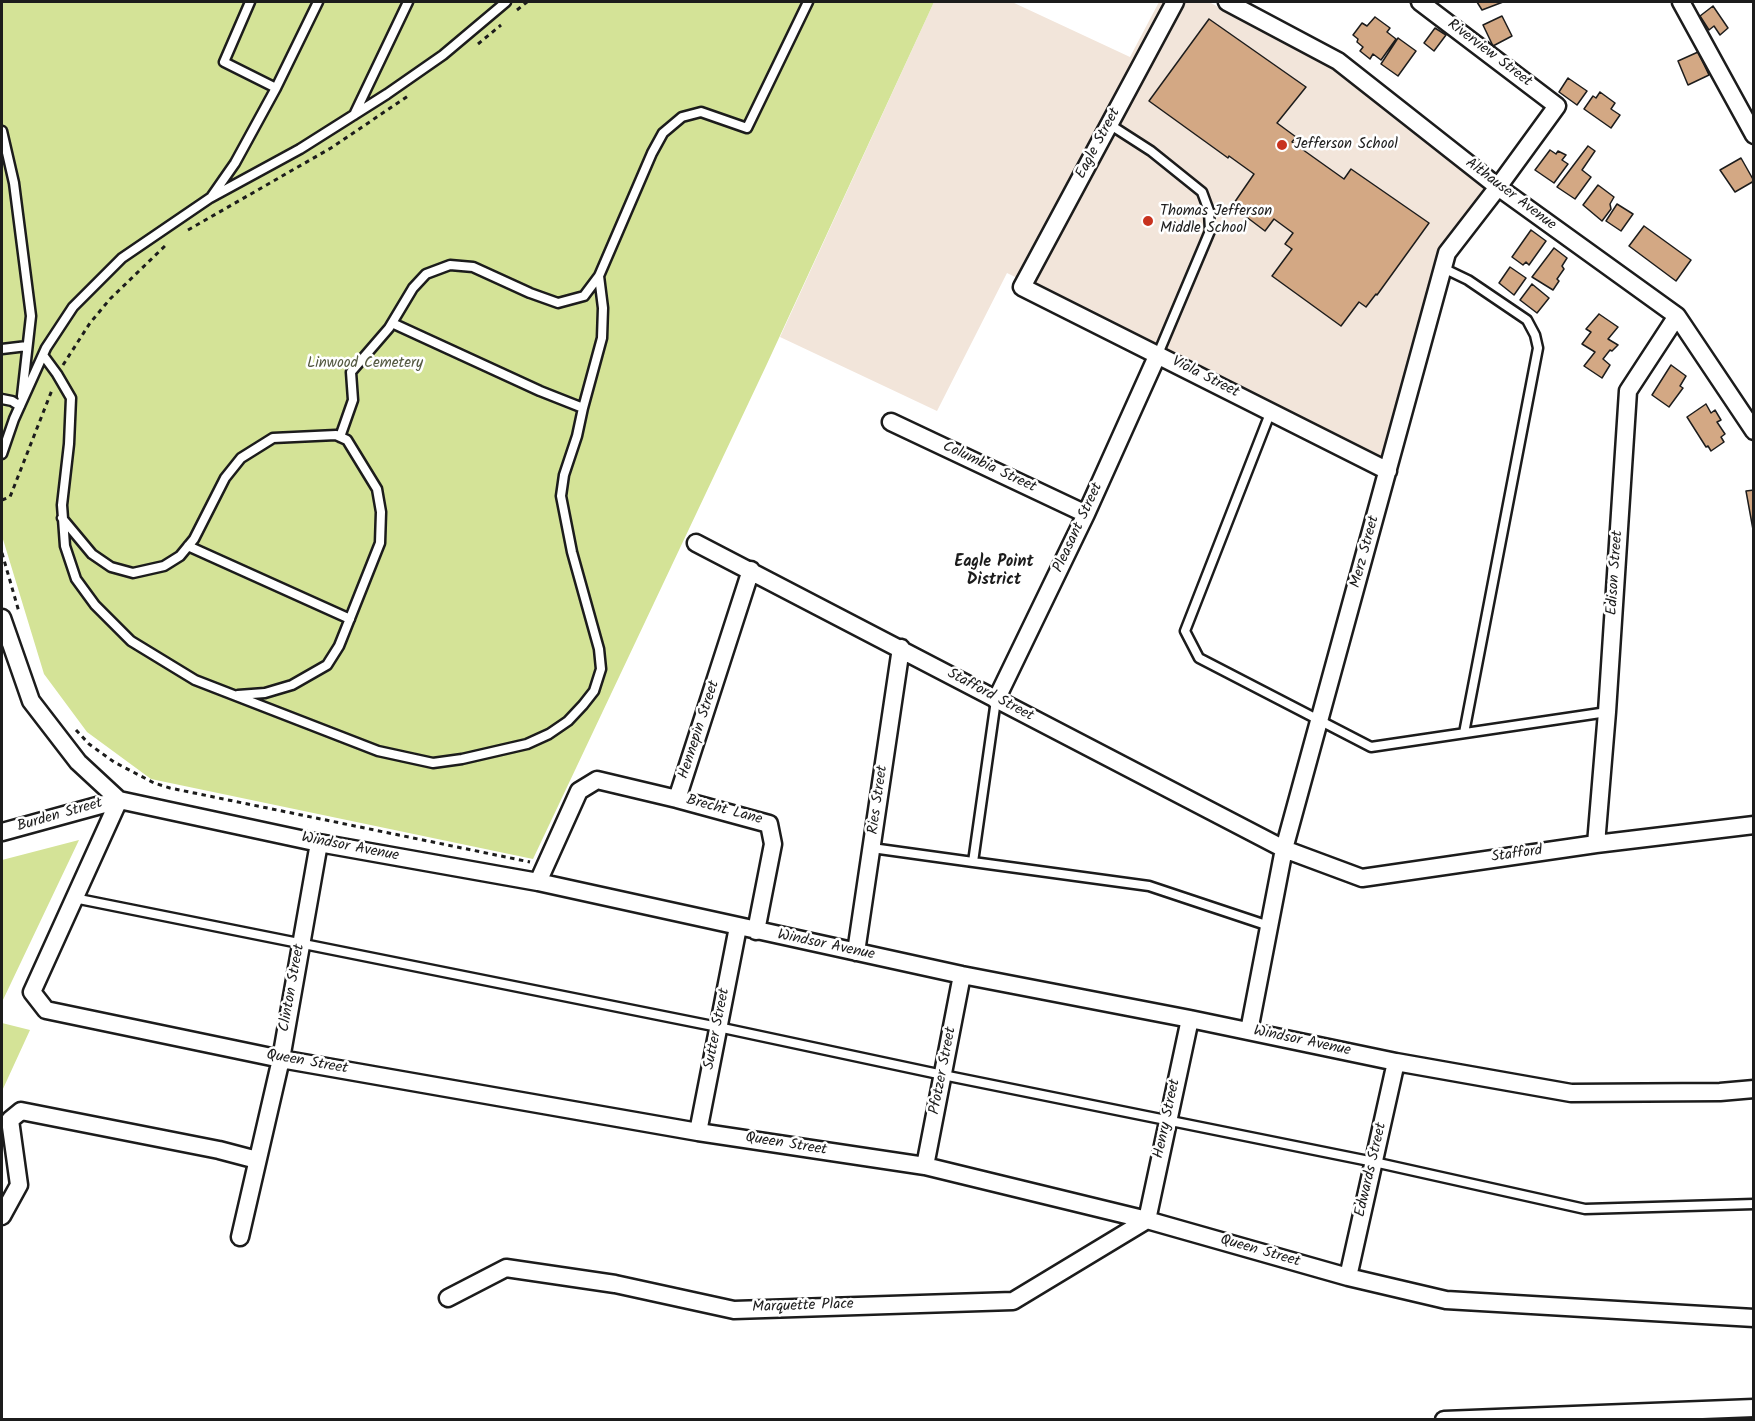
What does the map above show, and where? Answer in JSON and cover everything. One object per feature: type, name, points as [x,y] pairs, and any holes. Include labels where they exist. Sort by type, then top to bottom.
[{"type":"street","name":"Eagle Street","points":[[1022,287],[1175,2]]},
{"type":"street","name":"Althauser Avenue","points":[[1227,2],[1338,61],[1498,188],[1677,316],[1754,431]]},
{"type":"street","name":"Riverview Street","points":[[1420,2],[1557,106]]},
{"type":"street","points":[[1681,2],[1754,135]]},
{"type":"street","name":"Merz Street","points":[[1249,1031],[1284,849],[1447,253],[1498,188],[1557,106]]},
{"type":"street","name":"Viola Street","points":[[1022,287],[1389,471]]},
{"type":"street","name":"Edison Street","points":[[1596,844],[1628,392],[1677,316]]},
{"type":"street","name":"Pleasant Street","points":[[996,700],[1086,514],[1158,354]]},
{"type":"street","name":"Columbia Street","points":[[891,422],[1086,514]]},
{"type":"street","name":"Stafford Street","points":[[696,543],[1284,849]]},
{"type":"street","name":"Hennepin Street","points":[[538,882],[579,791],[597,780],[677,798],[751,570]]},
{"type":"street","points":[[2,618],[31,701],[78,762],[119,800]]},
{"type":"street","name":"Ries Street","points":[[856,952],[901,648]]},
{"type":"street","name":"Brecht Lane","points":[[677,798],[769,824],[773,844],[756,931]]},
{"type":"street","name":"Burden Street","points":[[2,832],[119,800]]},
{"type":"street","name":"Windsor Avenue","points":[[119,800],[319,843],[538,882],[962,975],[1190,1018],[1396,1062],[1571,1093],[1720,1092],[1754,1089]]},
{"type":"street","name":"Queen Street","points":[[119,800],[32,992],[46,1010],[281,1059],[698,1132],[925,1166],[1147,1220],[1348,1277],[1446,1300],[1754,1318]]},
{"type":"street","name":"Stafford","points":[[1284,849],[1362,878],[1596,844],[1754,825]]},
{"type":"street","name":"Clinton Street","points":[[240,1237],[281,1059],[319,843]]},
{"type":"street","name":"Sutter Street","points":[[698,1132],[738,927]]},
{"type":"street","name":"Pfotzer Street","points":[[925,1166],[962,975]]},
{"type":"street","name":"Henry Street","points":[[1147,1220],[1190,1018]]},
{"type":"street","name":"Edwards Street","points":[[1348,1277],[1396,1062]]},
{"type":"street","points":[[2,1216],[19,1185],[10,1120],[21,1111],[219,1150],[257,1160]]},
{"type":"street","name":"Marquette Place","points":[[448,1298],[506,1268],[615,1284],[734,1310],[1013,1301],[1147,1220]]},
{"type":"street","points":[[1444,1419],[1754,1408]]},
{"type":"lane","points":[[250,2],[224,62],[276,88]]},
{"type":"lane","points":[[210,198],[236,163],[318,2]]},
{"type":"lane","points":[[353,115],[408,2]]},
{"type":"lane","points":[[2,454],[43,355],[73,307],[122,258],[210,198],[300,149],[443,55],[506,2]]},
{"type":"lane","points":[[340,437],[353,400],[351,372],[392,323],[413,288],[426,274],[450,265],[472,267],[558,303],[584,296],[599,276],[651,153],[663,133],[682,117],[701,112],[747,128],[808,2]]},
{"type":"lane","points":[[1109,124],[1151,152],[1202,192],[1209,211],[1210,231],[1158,354]]},
{"type":"lane","points":[[2,131],[14,183],[31,316],[21,405]]},
{"type":"lane","points":[[1443,268],[1468,280],[1527,320],[1535,335],[1538,348],[1464,733]]},
{"type":"lane","points":[[43,355],[71,398],[62,518],[64,546],[76,579],[94,605],[131,641],[195,680],[378,751],[433,763],[462,759],[527,744],[549,734],[568,720],[594,691],[601,669],[599,649],[572,552],[561,496],[564,475],[578,436],[583,408],[602,338],[603,308],[599,276]]},
{"type":"lane","points":[[392,323],[540,391],[583,408]]},
{"type":"lane","points":[[2,349],[27,345]]},
{"type":"lane","points":[[2,399],[21,405]]},
{"type":"lane","points":[[1271,411],[1185,631],[1199,658],[1371,747],[1607,712]]},
{"type":"lane","points":[[62,518],[92,554],[111,567],[133,573],[164,566],[180,556],[194,539],[225,478],[241,458],[273,438],[336,435],[347,440],[377,489],[381,512],[380,543],[339,646],[327,665],[292,685],[265,693],[232,695]]},
{"type":"lane","points":[[188,546],[350,619]]},
{"type":"lane","points":[[973,862],[996,700]]},
{"type":"lane","points":[[872,848],[1149,886],[1269,926]]},
{"type":"lane","points":[[74,898],[1374,1162],[1585,1209],[1754,1204]]},
{"type":"path","points":[[511,16],[527,2]]},
{"type":"path","points":[[470,50],[503,23]]},
{"type":"path","points":[[180,235],[331,148],[389,111],[416,90]]},
{"type":"path","points":[[2,500],[10,497],[57,374],[90,323],[110,299],[171,240]]},
{"type":"path","points":[[2,552],[20,615]]},
{"type":"path","points":[[72,725],[89,744],[114,762],[154,783],[170,788],[546,865]]},
{"type":"shaded area","name":"Thomas Jefferson Middle School","points":[[934,2],[1012,2],[1130,57],[1159,2],[1209,2],[1335,69],[1487,190],[1437,252],[1384,459],[1007,273],[937,411],[780,337]]},
{"type":"green space","name":"Linwood Cemetery","points":[[2,2],[934,2],[766,366],[533,859],[151,779],[87,732],[44,674],[2,536]]},
{"type":"green space","points":[[79,840],[2,1002],[2,860]]},
{"type":"green space","points":[[2,1023],[30,1030],[2,1091]]},
{"type":"building","points":[[1477,2],[1503,2],[1482,10]]},
{"type":"building","points":[[1713,6],[1728,28],[1720,35],[1714,26],[1709,30],[1700,16]]},
{"type":"building","points":[[1502,16],[1512,36],[1493,46],[1483,25]]},
{"type":"building","points":[[1375,17],[1390,28],[1387,32],[1396,39],[1381,60],[1373,54],[1370,59],[1360,51],[1363,47],[1353,35],[1362,23],[1367,26]]},
{"type":"building","points":[[1209,19],[1306,87],[1277,123],[1296,137],[1292,142],[1344,179],[1351,169],[1429,223],[1377,295],[1366,307],[1359,302],[1341,326],[1272,276],[1292,249],[1285,244],[1293,233],[1274,219],[1265,231],[1232,206],[1254,174],[1149,101]]},
{"type":"building","points":[[1435,28],[1446,35],[1434,51],[1424,43]]},
{"type":"building","points":[[1398,38],[1416,51],[1398,76],[1381,64]]},
{"type":"building","points":[[1698,52],[1709,75],[1688,85],[1678,61]]},
{"type":"building","points":[[1568,78],[1587,91],[1577,105],[1559,92]]},
{"type":"building","points":[[1600,92],[1615,103],[1611,109],[1620,115],[1611,128],[1584,109],[1593,96],[1596,98]]},
{"type":"building","points":[[1588,146],[1595,151],[1582,170],[1591,177],[1575,199],[1557,187]]},
{"type":"building","points":[[1550,150],[1556,154],[1558,151],[1566,155],[1562,160],[1568,164],[1554,183],[1535,170]]},
{"type":"building","points":[[1741,158],[1754,181],[1735,192],[1720,170]]},
{"type":"building","points":[[1598,185],[1614,197],[1610,204],[1611,209],[1602,221],[1583,205]]},
{"type":"building","points":[[1617,204],[1633,214],[1621,231],[1606,221]]},
{"type":"building","points":[[1644,226],[1691,260],[1676,281],[1629,246]]},
{"type":"building","points":[[1531,230],[1546,241],[1529,265],[1526,262],[1523,265],[1512,257]]},
{"type":"building","points":[[1554,248],[1567,258],[1562,266],[1564,269],[1557,279],[1559,281],[1553,290],[1532,277]]},
{"type":"building","points":[[1510,267],[1526,278],[1514,295],[1499,283]]},
{"type":"building","points":[[1532,284],[1549,298],[1537,313],[1520,300]]},
{"type":"building","points":[[1599,314],[1618,327],[1608,339],[1618,345],[1612,351],[1610,350],[1603,359],[1610,365],[1602,378],[1584,366],[1595,352],[1582,344],[1591,332],[1586,329]]},
{"type":"building","points":[[1671,365],[1686,376],[1680,386],[1683,388],[1669,407],[1652,395]]},
{"type":"building","points":[[1706,404],[1711,413],[1715,410],[1721,420],[1717,422],[1725,434],[1721,437],[1724,442],[1711,451],[1687,417]]},
{"type":"building","points":[[1754,490],[1754,535],[1746,491]]},
{"type":"place","name":"Jefferson School","points":[[1282,145]]},
{"type":"place","name":"Thomas Jefferson Middle School","points":[[1148,221]]},
{"type":"district","name":"Eagle Point District","points":[[994,572]]}]
